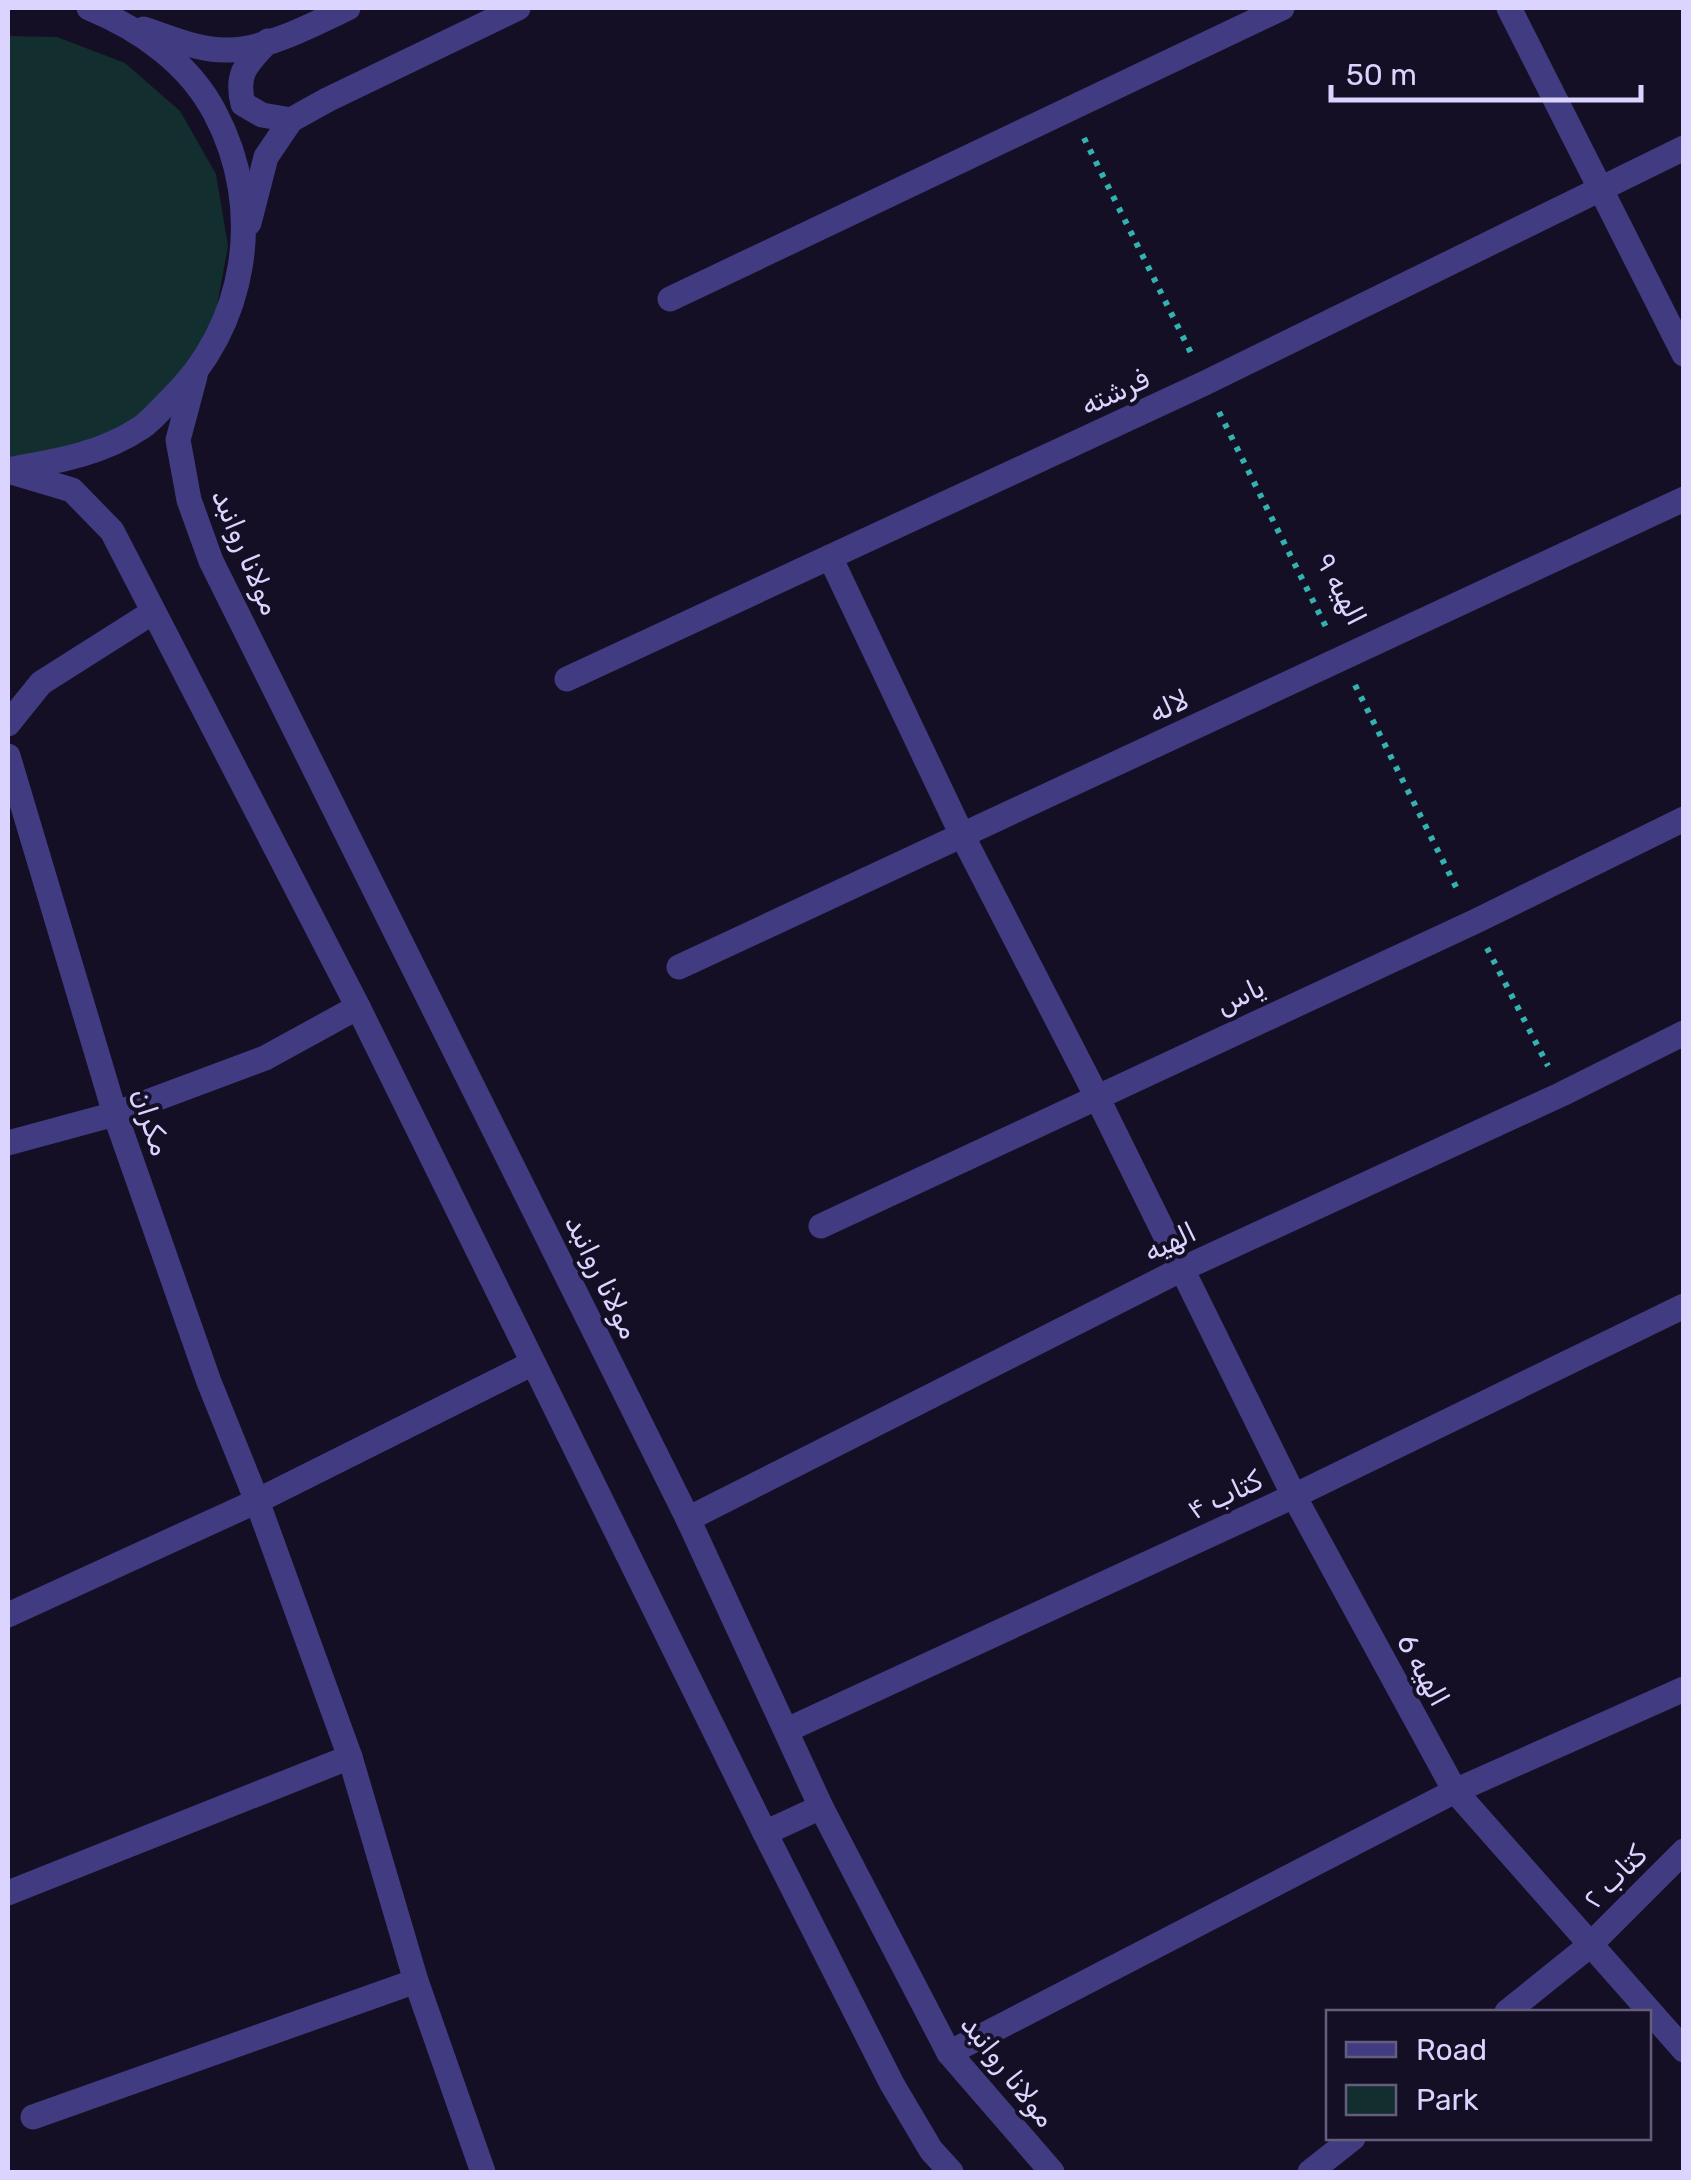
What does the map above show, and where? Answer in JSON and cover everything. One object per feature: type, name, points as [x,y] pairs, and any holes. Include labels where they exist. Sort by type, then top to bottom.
[{"type":"street","points":[[90,8],[204,48],[232,51],[268,41],[348,8]]},
{"type":"street","points":[[8,470],[82,457],[142,426],[195,376],[230,314],[266,157],[291,120],[518,8]]},
{"type":"street","points":[[670,300],[1282,8]]},
{"type":"street","points":[[1509,8],[1684,354]]},
{"type":"street","points":[[127,24],[177,62],[215,112],[238,171],[244,242]]},
{"type":"street","points":[[268,41],[246,65],[238,86],[243,104],[262,115],[291,120]]},
{"type":"street","name":"فرشته","points":[[567,679],[1206,384],[1684,148]]},
{"type":"street","name":"مولانا روانبد","points":[[195,376],[178,440],[190,500],[211,561],[688,1519],[821,1807],[949,2054],[1052,2172]]},
{"type":"street","points":[[8,470],[72,490],[112,532],[358,1007],[764,1833],[892,2084],[931,2150],[951,2172]]},
{"type":"street","name":"لاله","points":[[680,967],[1684,499]]},
{"type":"street","points":[[830,557],[962,835],[1182,1269]]},
{"type":"street","points":[[8,724],[41,682],[153,612]]},
{"type":"street","name":"مکران","points":[[8,756],[115,1114],[209,1382],[257,1501],[350,1758],[416,1981],[484,2172]]},
{"type":"street","name":"یاس","points":[[821,1226],[1474,922],[1684,818]]},
{"type":"street","points":[[8,1144],[115,1114],[265,1058],[358,1007]]},
{"type":"street","name":"الهیه","points":[[688,1519],[1182,1269],[1562,1094],[1684,1033]]},
{"type":"street","name":"الهیه 6","points":[[1182,1269],[1294,1496],[1455,1790],[1647,2010]]},
{"type":"street","name":"کتاب ۴","points":[[788,1730],[1294,1496],[1684,1306]]},
{"type":"street","points":[[8,1614],[257,1501],[534,1363]]},
{"type":"street","points":[[949,2054],[1455,1790],[1684,1689]]},
{"type":"street","points":[[8,1894],[350,1758]]},
{"type":"street","points":[[764,1833],[821,1807]]},
{"type":"street","name":"کتاب ۲","points":[[1509,2010],[1589,1946],[1684,1850]]},
{"type":"street","points":[[33,2117],[416,1981]]},
{"type":"street","name":"الهیه 6","points":[[1651,2014],[1684,2050]]},
{"type":"street","points":[[1310,2172],[1350,2140]]},
{"type":"path","name":"الهیه ۹","points":[[1070,110],[1562,1094]]},
{"type":"green space","points":[[8,36],[57,37],[125,63],[180,111],[216,174],[228,246],[215,317],[182,376],[132,422],[71,450],[8,457]]}]
